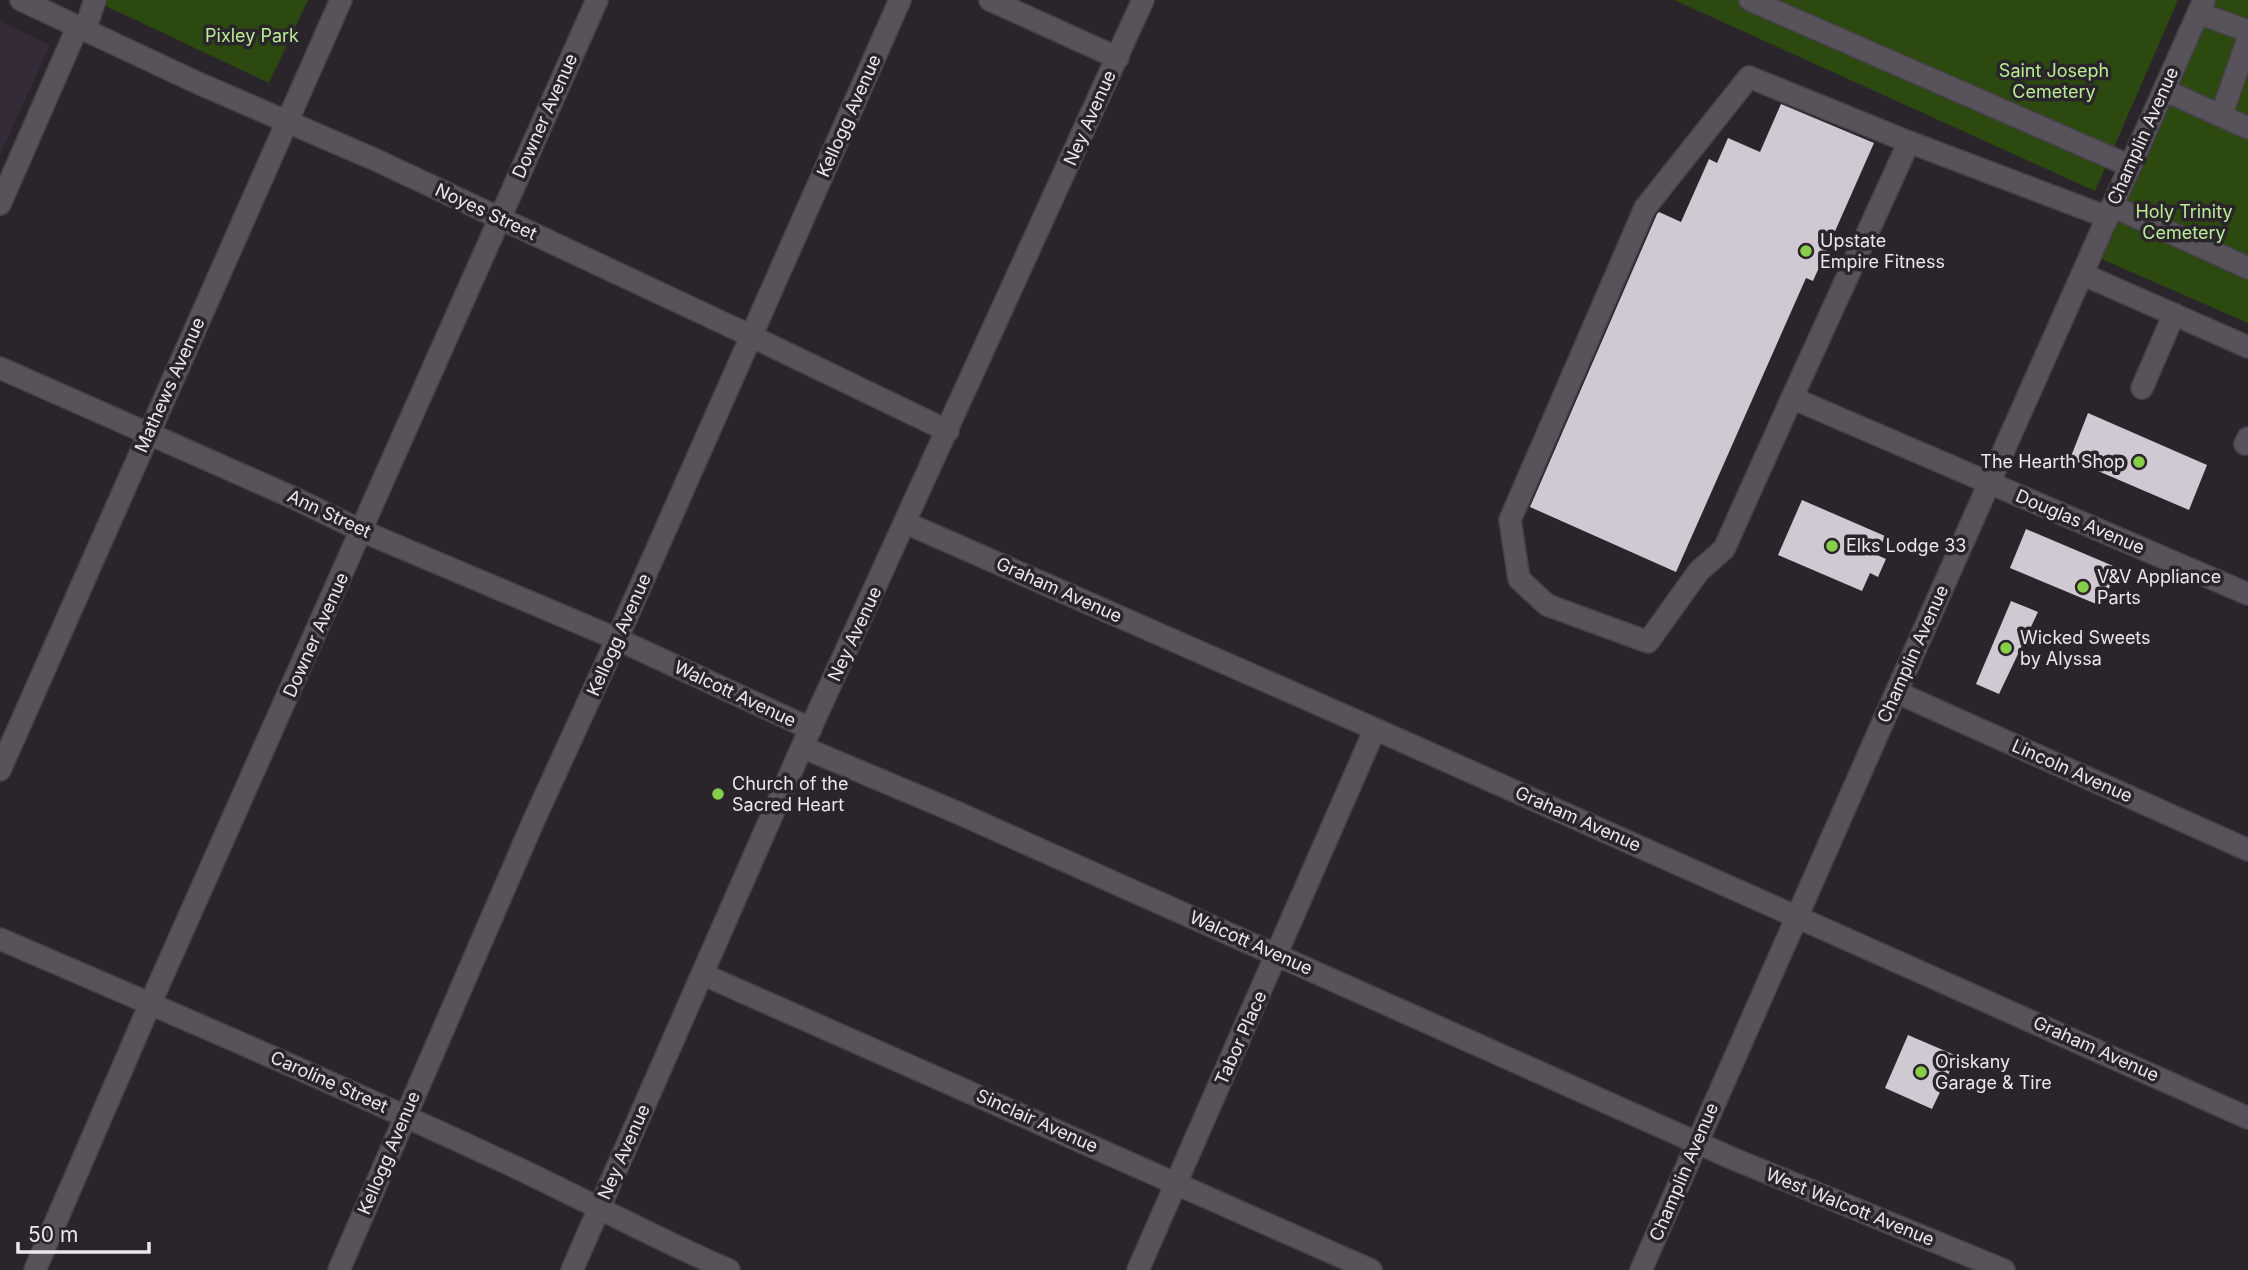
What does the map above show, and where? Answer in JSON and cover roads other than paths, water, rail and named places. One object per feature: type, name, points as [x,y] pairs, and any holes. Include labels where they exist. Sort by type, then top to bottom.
[{"type":"street","name":"Noyes Street","points":[[21,0],[200,85],[376,160],[948,431]]},
{"type":"street","points":[[0,204],[95,0]]},
{"type":"street","name":"Mathews Avenue","points":[[0,770],[341,0]]},
{"type":"street","name":"Downer Avenue","points":[[35,1270],[150,1004],[597,0]]},
{"type":"street","name":"Kellogg Avenue","points":[[339,1270],[534,820],[900,0]]},
{"type":"street","points":[[990,0],[1118,58]]},
{"type":"street","name":"Ney Avenue","points":[[572,1270],[806,738],[1143,0]]},
{"type":"street","points":[[1750,0],[2130,166]]},
{"type":"street","points":[[2201,7],[2248,31]]},
{"type":"street","name":"Champlin Avenue","points":[[1641,1270],[2201,7]]},
{"type":"street","points":[[2221,116],[2248,39]]},
{"type":"street","points":[[1909,142],[1724,549],[1699,571],[1648,642],[1547,605],[1519,579],[1510,520],[1646,208],[1749,77],[1909,142],[2110,212],[2248,268]]},
{"type":"street","points":[[2164,90],[2248,128]]},
{"type":"street","points":[[2082,274],[2248,347]]},
{"type":"street","points":[[2142,388],[2174,314]]},
{"type":"street","name":"Ann Street","points":[[0,368],[362,530],[659,658]]},
{"type":"street","name":"Douglas Avenue","points":[[1792,398],[2248,594]]},
{"type":"street","name":"Graham Avenue","points":[[906,523],[2248,1118]]},
{"type":"street","name":"Walcott Avenue","points":[[659,658],[806,738],[956,812],[1697,1143]]},
{"type":"street","name":"Lincoln Avenue","points":[[1896,692],[2248,850]]},
{"type":"street","name":"Tabor Place","points":[[1138,1270],[1375,729]]},
{"type":"street","name":"Caroline Street","points":[[0,939],[405,1116],[504,1161],[666,1243],[729,1270]]},
{"type":"street","name":"Sinclair Avenue","points":[[702,974],[1371,1270]]},
{"type":"street","name":"West Walcott Avenue","points":[[1697,1143],[1966,1263],[2004,1270]]},
{"type":"place","name":"Upstate Empire Fitness","points":[[1806,251]]},
{"type":"place","name":"The Hearth Shop","points":[[2139,462]]},
{"type":"place","name":"Elks Lodge 33","points":[[1832,546]]},
{"type":"place","name":"V&V Appliance Parts","points":[[2083,587]]},
{"type":"place","name":"Wicked Sweets by Alyssa","points":[[2006,648]]},
{"type":"place","name":"Church of the Sacred Heart","points":[[718,794]]},
{"type":"place","name":"Oriskany Garage & Tire","points":[[1921,1072]]},
{"type":"park label","name":"Pixley Park","points":[[252,36]]},
{"type":"park label","name":"Saint Joseph Cemetery","points":[[2054,81]]},
{"type":"park label","name":"Holy Trinity Cemetery","points":[[2184,222]]}]
